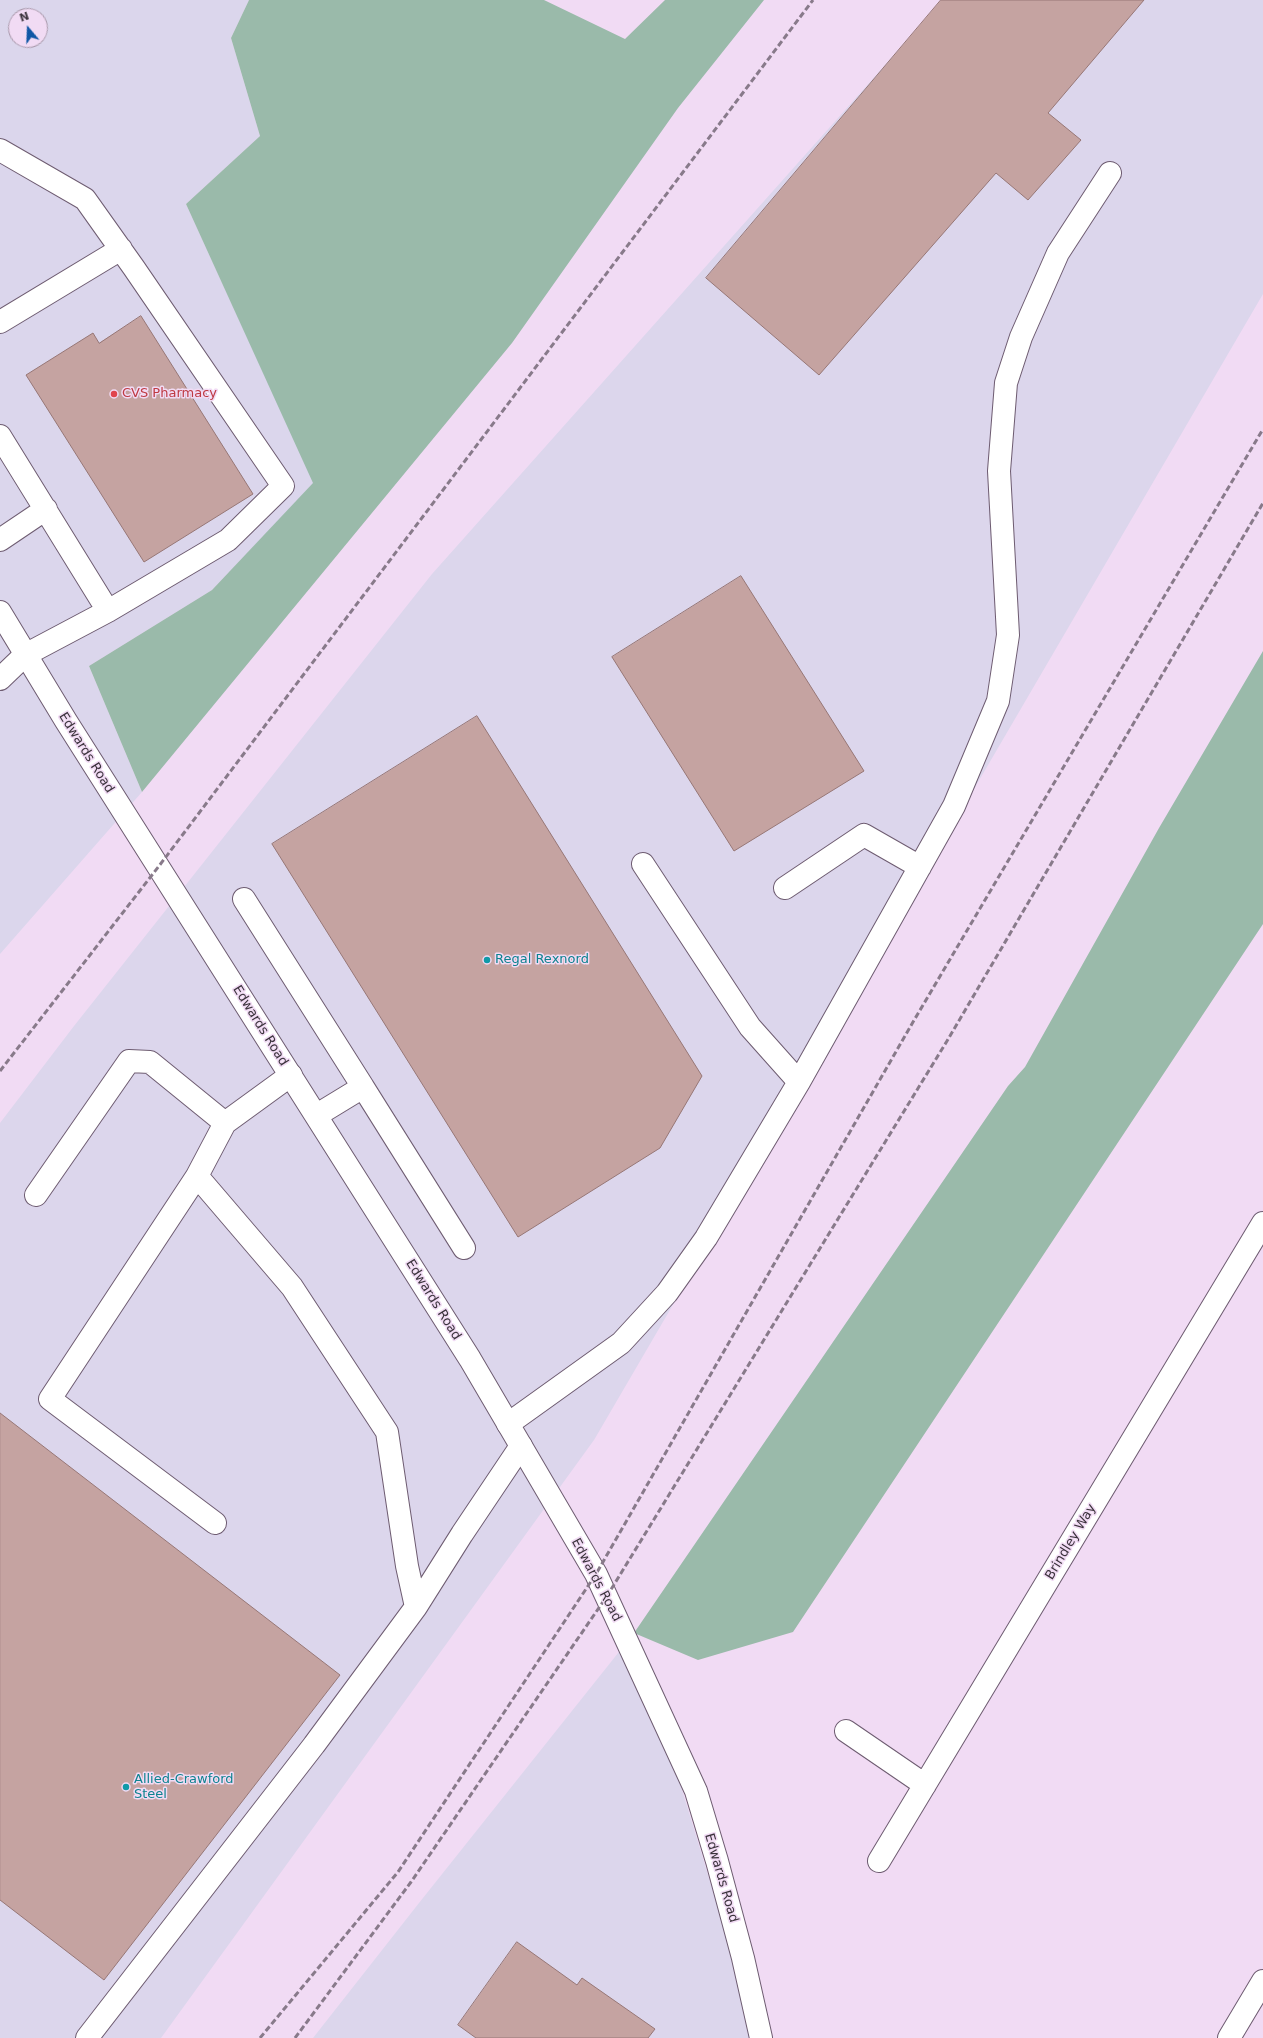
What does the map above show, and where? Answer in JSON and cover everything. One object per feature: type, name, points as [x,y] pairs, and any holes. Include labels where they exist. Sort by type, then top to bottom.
[{"type":"main road","points":[[0,150],[85,199],[121,249],[283,486],[228,540],[108,611],[25,655],[0,679]]},
{"type":"main road","points":[[508,1424],[621,1343],[667,1293],[706,1238],[799,1082],[954,806],[998,701],[1008,635],[999,471],[1006,383],[1021,336],[1058,253],[1110,173]]},
{"type":"main road","points":[[0,322],[121,249]]},
{"type":"main road","points":[[0,436],[108,611]]},
{"type":"main road","points":[[0,540],[46,509]]},
{"type":"main road","name":"Edwards Road","points":[[0,612],[25,655],[470,1359],[596,1574],[696,1791],[717,1861],[743,1958],[762,2038]]},
{"type":"main road","points":[[786,888],[864,835],[920,867]]},
{"type":"main road","points":[[642,864],[750,1027],[799,1082]]},
{"type":"main road","points":[[244,899],[464,1248]]},
{"type":"main road","points":[[36,1195],[129,1061],[150,1062],[225,1123]]},
{"type":"main road","points":[[215,1523],[50,1399],[197,1176],[225,1123],[291,1075]]},
{"type":"main road","points":[[317,1115],[363,1087]]},
{"type":"main road","points":[[197,1176],[292,1287],[387,1432],[407,1566],[416,1608]]},
{"type":"main road","name":"Brindley Way","points":[[879,1861],[1263,1223]]},
{"type":"main road","points":[[87,2038],[314,1745],[416,1608],[462,1534],[521,1446]]},
{"type":"main road","points":[[846,1731],[925,1785]]},
{"type":"main road","points":[[1229,2038],[1263,1981]]},
{"type":"shaded area","points":[[0,0],[249,0],[231,38],[260,136],[186,204],[314,483],[212,590],[89,666],[142,792],[0,954]]},
{"type":"shaded area","points":[[943,0],[1263,0],[1263,294],[594,1440],[161,2038],[0,2038],[0,1123],[74,1026],[432,574]]},
{"type":"shaded area","points":[[634,1633],[758,2038],[313,2038],[419,1903]]},
{"type":"green space","points":[[249,0],[544,0],[625,39],[665,0],[764,0],[678,108],[512,343],[142,792],[89,666],[212,590],[313,483],[186,204],[260,136],[231,38]]},
{"type":"green space","points":[[1263,651],[1263,924],[793,1632],[698,1660],[634,1633],[1008,1086],[1025,1067],[1159,828]]},
{"type":"building","points":[[941,0],[1144,0],[1048,113],[1081,140],[1028,200],[996,173],[819,375],[706,278]]},
{"type":"building","points":[[141,316],[253,494],[144,562],[26,375],[93,333],[99,343]]},
{"type":"building","points":[[741,576],[864,771],[734,851],[612,657]]},
{"type":"building","name":"Regal Rexnord","points":[[477,716],[702,1076],[660,1148],[518,1237],[272,844]]},
{"type":"building","name":"Allied-Crawford Steel","points":[[0,1413],[340,1675],[104,1980],[0,1900]]},
{"type":"building","points":[[517,1942],[577,1985],[582,1978],[655,2029],[648,2038],[476,2038],[458,2025]]},
{"type":"railway","points":[[0,1071],[159,866],[813,0]]},
{"type":"railway","points":[[260,2038],[398,1872],[596,1574],[913,1022],[1263,429]]},
{"type":"railway","points":[[295,2038],[411,1882],[607,1596],[947,1041],[1263,503]]},
{"type":"place","name":"CVS Pharmacy","points":[[114,394]]},
{"type":"place","name":"Regal Rexnord","points":[[487,960]]},
{"type":"place","name":"Allied-Crawford Steel","points":[[126,1787]]}]
